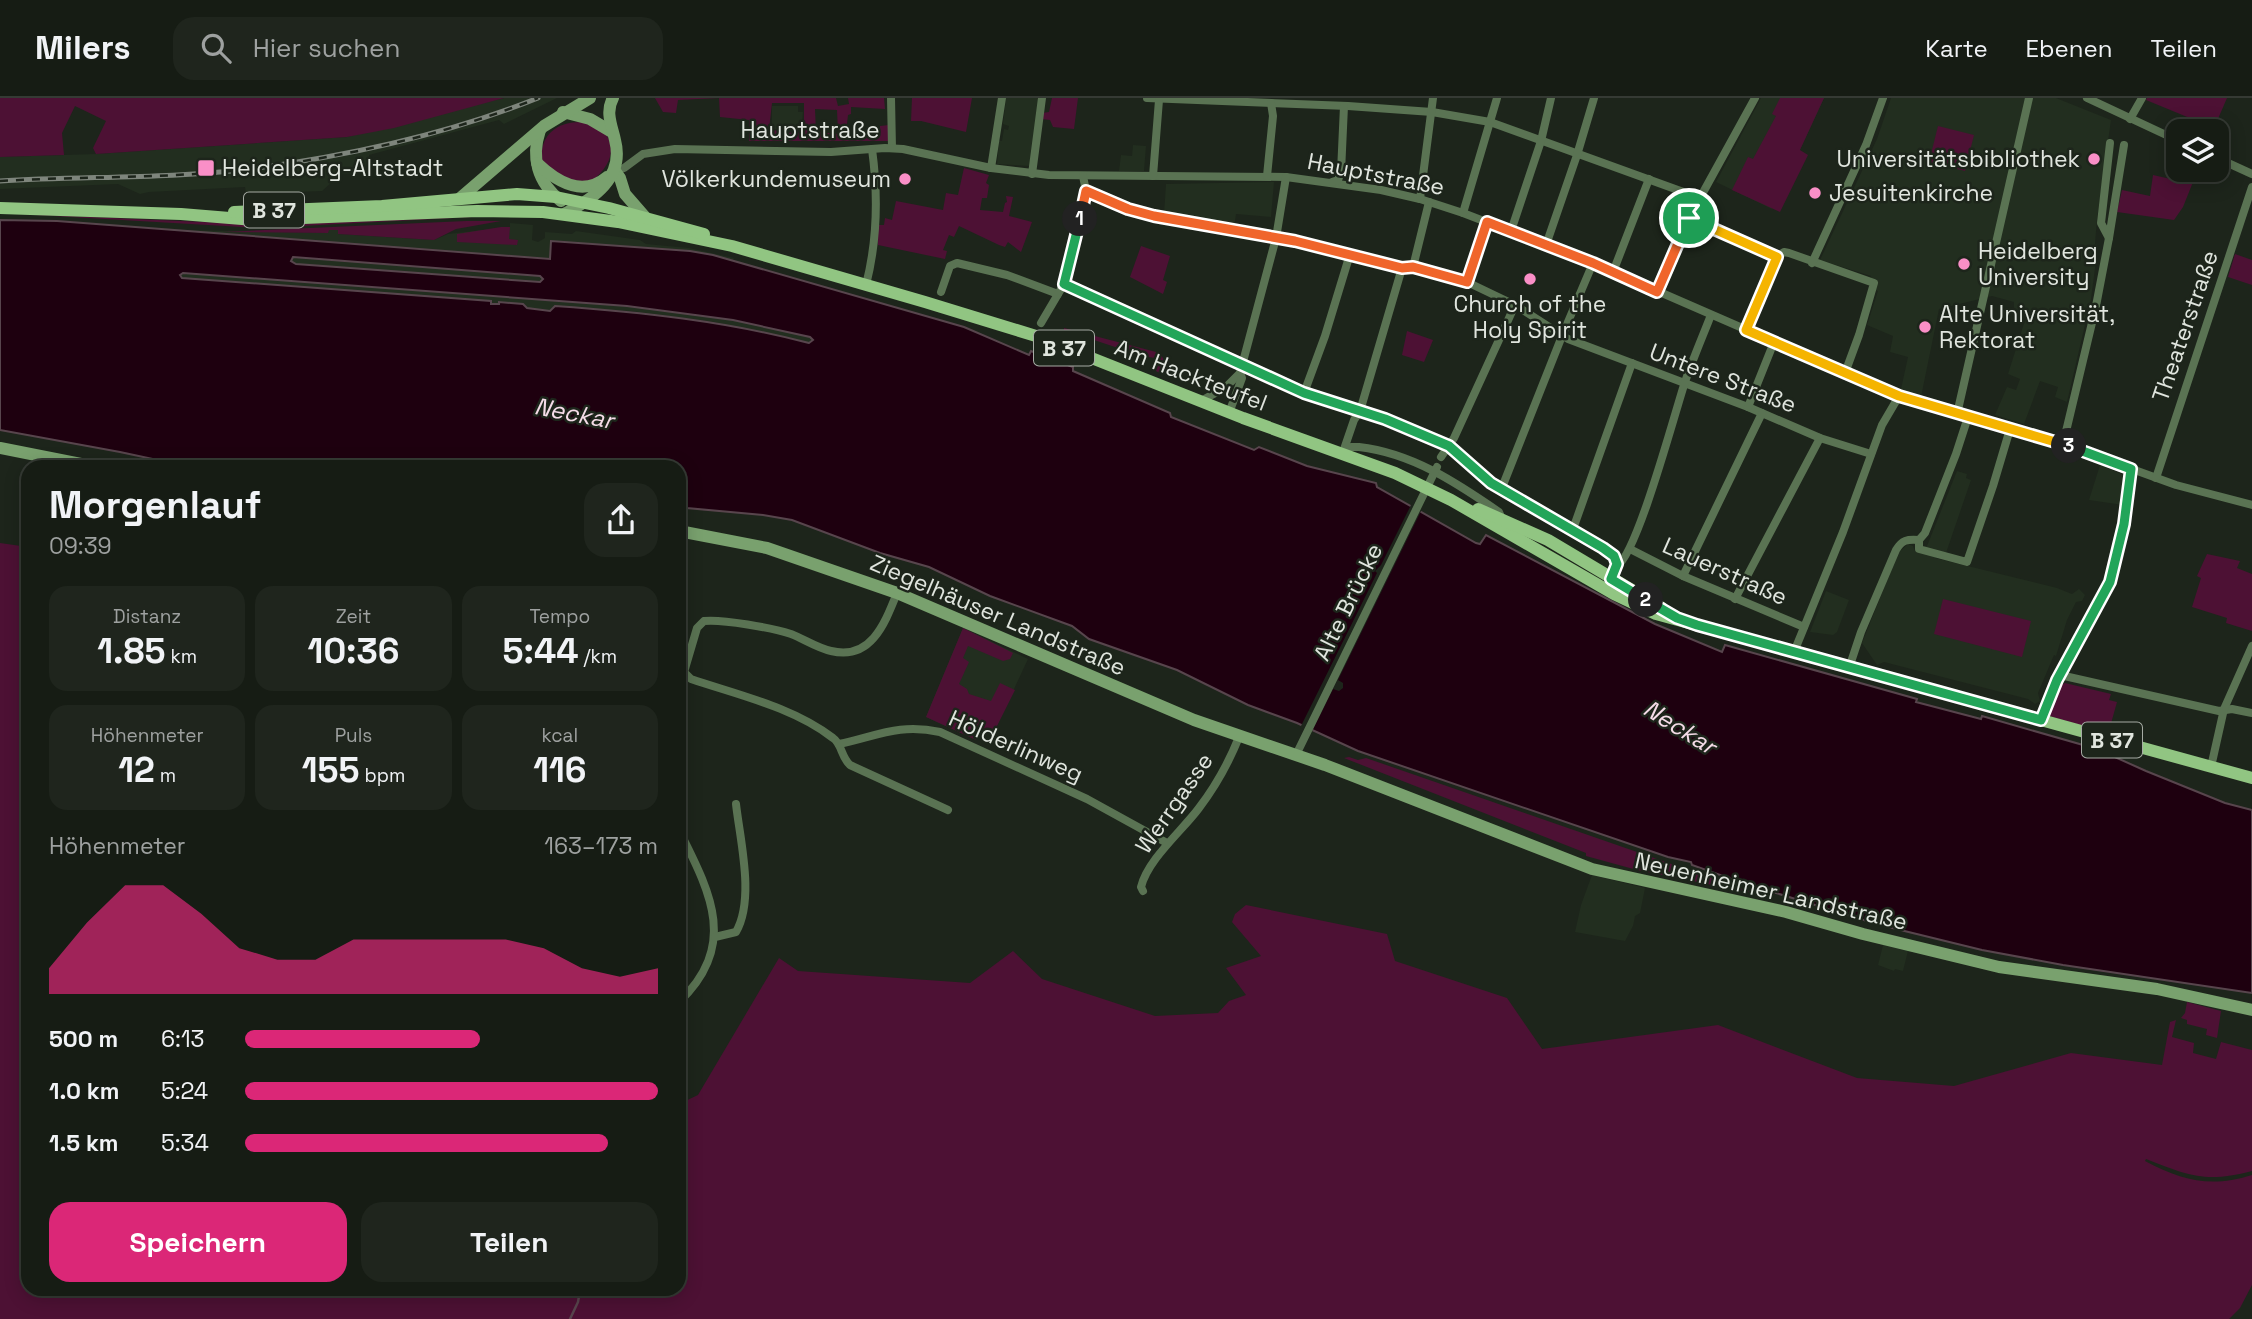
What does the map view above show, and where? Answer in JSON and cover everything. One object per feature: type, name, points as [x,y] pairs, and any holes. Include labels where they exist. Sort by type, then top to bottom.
[{"type":"main road","points":[[459,199],[540,129],[590,98]]},
{"type":"main road","points":[[575,211],[601,190],[615,171],[617,149],[609,108],[613,98]]},
{"type":"main road","points":[[564,112],[590,119],[612,132]]},
{"type":"main road","points":[[540,129],[536,162],[542,179],[556,197]]},
{"type":"main road","points":[[536,162],[558,180],[576,187],[602,181],[615,171]]},
{"type":"main road","points":[[615,171],[625,194],[645,217]]},
{"type":"main road","name":"B 37","points":[[181,214],[367,207],[495,194],[556,197]]},
{"type":"main road","name":"Am Hackteufel","points":[[556,197],[575,211],[732,246],[1035,336],[1229,413],[1395,473],[1451,500]]},
{"type":"main road","name":"B 37","points":[[0,208],[181,214],[254,220],[477,211],[575,211]]},
{"type":"main road","name":"Am Hackteufel","points":[[575,211],[645,217],[701,233],[732,246]]},
{"type":"main road","points":[[0,449],[59,460]]},
{"type":"main road","name":"B 37","points":[[1451,500],[1548,540],[1608,584]]},
{"type":"main road","name":"B 37","points":[[1451,500],[1677,618],[2252,778]]},
{"type":"main road","name":"Ziegelhäuser Landstraße","points":[[686,532],[767,548],[897,593],[1176,713],[1239,737],[1297,750]]},
{"type":"main road","name":"Neuenheimer Landstraße","points":[[1297,750],[1592,869],[1786,912],[1999,967],[2157,989],[2252,1010]]},
{"type":"street","points":[[891,98],[891,148]]},
{"type":"street","points":[[992,164],[1002,98]]},
{"type":"street","points":[[1032,174],[1042,98]]},
{"type":"street","points":[[1147,98],[1347,103],[1490,122],[1700,198]]},
{"type":"street","points":[[1420,199],[1433,98]]},
{"type":"street","points":[[1463,213],[1497,98]]},
{"type":"street","points":[[1511,231],[1541,141],[1551,98]]},
{"type":"street","points":[[1546,245],[1594,98]]},
{"type":"street","points":[[1657,292],[1687,221],[1755,98]]},
{"type":"street","points":[[1811,263],[1866,145],[1883,98]]},
{"type":"street","points":[[1957,414],[2014,184],[2029,98]]},
{"type":"street","points":[[2087,98],[2166,135]]},
{"type":"street","points":[[2130,119],[2142,98]]},
{"type":"street","points":[[1153,176],[1159,100]]},
{"type":"street","points":[[1267,176],[1272,127],[1271,103]]},
{"type":"street","points":[[1332,182],[1338,180],[1341,172],[1347,103]]},
{"type":"street","points":[[2109,238],[2101,223],[2110,143]]},
{"type":"street","points":[[2063,444],[2096,306],[2124,145]]},
{"type":"street","name":"Hauptstraße","points":[[615,171],[624,168],[643,154],[675,149],[831,152],[891,148],[992,164],[1032,174],[1302,178],[1420,199],[1593,263],[1746,330],[1772,345],[1790,345],[1899,396],[2010,429],[2032,431],[2097,460],[2235,505],[2252,505]]},
{"type":"street","points":[[866,285],[872,256],[872,149]]},
{"type":"street","points":[[2229,163],[2252,174]]},
{"type":"street","points":[[1041,323],[1064,284],[1086,191],[1083,176]]},
{"type":"street","points":[[1229,413],[1242,377],[1276,238],[1286,177]]},
{"type":"street","points":[[1613,272],[1649,179]]},
{"type":"street","name":"Theaterstraße","points":[[2155,478],[2252,187]]},
{"type":"street","points":[[1086,191],[1128,209],[1154,216],[1276,238],[1402,268],[1413,267],[1429,202]]},
{"type":"street","points":[[1687,221],[1777,257]]},
{"type":"street","points":[[1467,282],[1487,222]]},
{"type":"street","points":[[1746,330],[1777,257],[1784,252],[1874,282],[1845,373]]},
{"type":"street","points":[[1304,393],[1350,254]]},
{"type":"street","points":[[942,292],[950,266],[957,263],[1007,275],[1058,293]]},
{"type":"street","points":[[1502,490],[1593,263]]},
{"type":"street","name":"Untere Straße","points":[[1413,267],[1467,282],[1515,305],[1561,339],[1593,347],[1821,438],[1871,454]]},
{"type":"street","points":[[1342,455],[1354,420],[1360,411],[1402,268]]},
{"type":"street","points":[[1064,284],[1242,370],[1451,442],[1464,459],[1502,490],[1611,553],[1617,566]]},
{"type":"street","points":[[1441,457],[1451,442],[1515,305]]},
{"type":"street","points":[[1608,584],[1631,545],[1685,383],[1711,315]]},
{"type":"street","points":[[1748,407],[1772,345]]},
{"type":"street","points":[[1573,529],[1632,363]]},
{"type":"street","points":[[1200,401],[1226,387],[1242,370]]},
{"type":"street","points":[[1794,652],[1843,532],[1882,425],[1899,396]]},
{"type":"street","points":[[1683,576],[1762,413]]},
{"type":"street","points":[[1968,417],[1928,524],[1919,540],[1919,549],[1967,562],[2010,429]]},
{"type":"street","points":[[1735,598],[1821,438]]},
{"type":"street","points":[[1342,455],[1348,449],[1356,447],[1407,458],[1444,477],[1497,511],[1502,519]]},
{"type":"street","name":"Alte Brücke","points":[[1297,750],[1437,467]]},
{"type":"street","points":[[2041,720],[2060,674],[2110,582],[2124,524],[2131,469]]},
{"type":"street","points":[[1849,667],[1896,550],[1905,540],[1919,540]]},
{"type":"street","name":"Lauerstraße","points":[[1631,545],[1683,576],[1774,617],[1794,623],[1803,631]]},
{"type":"street","points":[[686,665],[697,628],[700,623],[708,620],[783,631],[831,651],[857,651],[871,642],[883,628],[897,593]]},
{"type":"street","points":[[2211,767],[2224,709],[2252,646]]},
{"type":"street","points":[[2060,674],[2219,711],[2224,709],[2252,713]]},
{"type":"street","points":[[686,675],[795,716],[833,738],[839,744],[844,759],[855,768],[948,810]]},
{"type":"street","name":"Hölderlinweg","points":[[839,744],[897,729],[917,728],[940,732],[961,739],[1102,806],[1167,843]]},
{"type":"street","name":"Werrgasse","points":[[1143,891],[1142,883],[1167,843],[1199,808],[1223,771],[1239,737]]},
{"type":"street","points":[[715,937],[736,932],[743,911],[745,876],[736,804]]},
{"type":"street","points":[[686,845],[708,892],[715,937],[700,979],[686,994]]},
{"type":"shaded area","points":[[0,98],[504,98],[394,128],[347,137],[96,154],[93,148],[106,121],[75,106],[62,133],[64,155],[0,157]]},
{"type":"shaded area","points":[[504,98],[557,98],[504,124],[499,120],[369,155],[370,173],[341,174],[322,191],[246,194],[245,187],[140,194],[118,184],[0,189],[0,157],[96,154],[347,137]]},
{"type":"shaded area","points":[[655,98],[719,98],[678,100],[676,113],[663,112]]},
{"type":"shaded area","points":[[719,98],[836,98],[838,106],[849,104],[848,98],[884,98],[885,109],[851,107],[846,133],[838,132],[837,110],[815,109],[816,132],[852,135],[880,133],[880,126],[889,125],[888,141],[788,141],[787,133],[804,132],[804,103],[772,103],[769,130],[784,131],[785,141],[749,141],[749,120],[720,117]]},
{"type":"shaded area","points":[[912,98],[972,98],[966,132],[911,121]]},
{"type":"shaded area","points":[[1006,98],[1039,100],[1030,166],[997,164],[999,141],[1002,141],[1004,129],[1008,130],[1009,126],[1003,124]]},
{"type":"shaded area","points":[[1052,98],[1078,98],[1074,129],[1053,127],[1050,120],[1041,119],[1042,113],[1049,112]]},
{"type":"shaded area","points":[[1761,98],[1824,98],[1772,209],[1716,182]]},
{"type":"shaded area","points":[[1780,98],[1824,98],[1800,150],[1808,155],[1780,212],[1732,190],[1748,157],[1753,159],[1776,116],[1772,114]]},
{"type":"shaded area","name":"Heidelberg University","points":[[1891,98],[2056,98],[2111,120],[2097,219],[2095,244],[2098,245],[2091,299],[2067,402],[2055,397],[2058,387],[2040,381],[2024,424],[1995,415],[2007,387],[2016,390],[2020,379],[2008,374],[2026,317],[2014,313],[2014,302],[1992,296],[1939,309],[1921,397],[1901,389],[1908,357],[1890,352],[1893,336],[1867,325],[1878,291],[1872,289],[1871,276],[1820,260],[1877,139]]},
{"type":"shaded area","points":[[2227,98],[2218,119],[2192,119],[2146,100]]},
{"type":"shaded area","points":[[772,106],[798,106],[798,112],[803,112],[802,123],[798,123],[795,132],[772,129]]},
{"type":"shaded area","points":[[581,122],[603,131],[611,147],[607,165],[590,182],[562,179],[541,159],[544,143],[552,131],[565,124]]},
{"type":"shaded area","points":[[1938,126],[1974,135],[1965,171],[1929,162]]},
{"type":"shaded area","points":[[1133,145],[1146,146],[1144,171],[1119,171],[1121,155],[1132,156]]},
{"type":"shaded area","points":[[964,168],[989,175],[986,183],[989,185],[987,198],[982,198],[980,210],[1003,212],[1006,196],[1013,197],[1009,216],[1032,222],[1021,252],[1008,242],[1005,247],[959,226],[954,237],[949,235],[943,250],[947,251],[945,259],[878,245],[878,225],[884,225],[885,218],[892,220],[896,201],[943,210],[946,193],[958,195]]},
{"type":"shaded area","points":[[2153,175],[2166,178],[2166,182],[2193,182],[2183,207],[2174,220],[2117,212],[2122,190],[2150,196]]},
{"type":"shaded area","points":[[1274,182],[1271,217],[1236,214],[1234,228],[1164,214],[1166,184]]},
{"type":"shaded area","points":[[19,214],[271,225],[492,216],[242,227]]},
{"type":"shaded area","points":[[501,221],[456,229],[434,240],[338,234],[338,230],[329,230],[328,233],[223,232]]},
{"type":"shaded area","points":[[510,223],[533,225],[532,240],[538,242],[545,238],[545,232],[572,234],[576,231],[640,240],[646,244],[689,248],[734,258],[551,241],[550,259],[512,256],[510,273],[540,276],[543,280],[508,297],[703,315],[773,328],[810,337],[813,341],[809,343],[715,322],[631,311],[555,308],[550,311],[527,308],[523,304],[491,304],[491,301],[182,278],[182,273],[318,265],[296,264],[291,261],[294,257],[319,259],[320,241],[173,230],[328,233],[328,230],[338,230],[339,234],[434,240],[448,234],[510,227]]},
{"type":"shaded area","points":[[510,227],[509,239],[518,240],[517,245],[457,242],[457,234]]},
{"type":"shaded area","points":[[1141,246],[1170,256],[1163,280],[1167,282],[1163,294],[1130,277]]},
{"type":"shaded area","points":[[2235,254],[2252,260],[2252,285],[2228,277]]},
{"type":"shaded area","points":[[1064,328],[1160,353],[1165,362],[1160,373],[1156,371],[1155,358],[1142,356]]},
{"type":"shaded area","points":[[1407,331],[1433,340],[1424,362],[1402,355]]},
{"type":"shaded area","points":[[2100,465],[2124,475],[2126,494],[2123,505],[2089,500]]},
{"type":"shaded area","points":[[1957,471],[1967,474],[1966,478],[1971,480],[1946,553],[1935,558],[2072,594],[2079,589],[2085,595],[2082,601],[2076,602],[2067,620],[2056,656],[2054,655],[2038,693],[2040,701],[2035,704],[2028,699],[1884,662],[1877,665],[1862,643],[1898,553],[1908,544],[1913,546],[1915,551],[1927,546]]},
{"type":"shaded area","points":[[0,543],[21,546],[21,1296],[686,1296],[686,1101],[698,1095],[779,958],[798,971],[970,983],[1013,951],[1042,979],[1155,1016],[1218,1013],[1229,1001],[1246,995],[1226,968],[1261,956],[1232,922],[1235,914],[1246,905],[1387,934],[1395,961],[1507,998],[1542,1049],[1718,1025],[1857,1078],[1954,1086],[2071,1053],[2162,1065],[2170,1022],[2176,1020],[2172,1037],[2194,1043],[2193,1053],[2216,1059],[2221,1042],[2252,1050],[2252,1171],[2222,1177],[2198,1176],[2146,1159],[2145,1161],[2185,1178],[2210,1182],[2252,1175],[2252,1285],[2240,1308],[2229,1319],[0,1319]]},
{"type":"shaded area","points":[[2207,554],[2240,561],[2237,568],[2252,574],[2252,631],[2226,623],[2227,618],[2192,607],[2201,578],[2197,576]]},
{"type":"shaded area","points":[[1826,591],[1849,600],[1837,632],[1833,635],[1810,632]]},
{"type":"shaded area","points":[[1943,599],[2031,621],[2022,657],[1934,634]]},
{"type":"shaded area","points":[[963,628],[1028,659],[993,734],[982,729],[976,740],[926,717]]},
{"type":"shaded area","points":[[963,628],[1013,653],[1010,659],[1003,661],[968,646],[963,658],[969,662],[959,684],[967,689],[969,694],[991,701],[1000,683],[1015,690],[993,734],[982,729],[976,740],[926,717]]},
{"type":"shaded area","points":[[2065,683],[2111,694],[2109,700],[2117,702],[2110,727],[2102,725],[2100,731],[2049,716],[2059,686]]},
{"type":"shaded area","points":[[1344,758],[1358,760],[1366,758],[1758,894],[1637,870],[1586,856],[1586,853]]},
{"type":"shaded area","points":[[1592,875],[1645,888],[1640,913],[1635,916],[1625,941],[1575,932]]},
{"type":"shaded area","points":[[1883,945],[1908,951],[1903,971],[1894,971],[1878,965]]},
{"type":"shaded area","points":[[2187,1002],[2221,1011],[2217,1038],[2206,1035],[2207,1029],[2187,1024],[2187,1020],[2181,1018]]},
{"type":"water","name":"Neckar","points":[[0,220],[57,221],[550,259],[551,241],[713,255],[964,327],[1029,355],[1031,351],[1073,367],[1073,371],[1170,413],[1171,417],[1254,450],[1259,447],[1307,466],[1376,483],[1377,487],[1476,543],[1480,544],[1486,535],[1655,624],[1722,652],[1725,645],[1917,699],[1916,702],[1981,719],[1982,716],[2097,749],[2225,803],[2252,810],[2252,993],[1982,950],[1880,925],[1737,881],[1692,865],[1691,862],[1668,857],[1358,751],[1297,723],[1248,705],[1177,670],[1089,639],[1072,626],[990,596],[929,567],[880,553],[792,520],[687,508],[686,460],[157,460],[0,430]],"holes":[[[293,257],[540,276],[543,279],[540,282],[296,264],[291,261]],[[183,273],[627,306],[733,320],[810,337],[813,340],[809,343],[714,323],[651,315],[555,306],[550,311],[527,308],[523,304],[491,304],[491,301],[182,278],[180,275]]]},
{"type":"pier","points":[[1412,503],[1422,509],[1338,680],[1343,683],[1343,688],[1339,691],[1333,689],[1311,733],[1300,728],[1377,573],[1375,571],[1381,565]]},
{"type":"waterway","points":[[570,1319],[579,1296]]},
{"type":"railway","points":[[0,181],[188,174],[287,164],[360,151],[432,133],[538,98]]},
{"type":"place","name":"Universitätsbibliothek","points":[[2094,159]]},
{"type":"place","name":"Heidelberg-Altstadt","points":[[206,168]]},
{"type":"place","name":"Völkerkundemuseum","points":[[905,179]]},
{"type":"place","name":"Jesuitenkirche","points":[[1815,193]]},
{"type":"place","name":"Heidelberg University","points":[[1964,264]]},
{"type":"place","name":"Church of the Holy Spirit","points":[[1530,279]]},
{"type":"place","name":"Alte Universität, Rektorat","points":[[1925,327]]},
{"type":"route","points":[[1086,191],[1128,209],[1154,216],[1295,241],[1467,282],[1487,222],[1593,263],[1657,292],[1689,218],[1777,257],[1746,330],[1921,404],[2063,444],[2131,469],[2124,524],[2110,582],[2057,680],[2041,720],[1677,618],[1611,579],[1617,564],[1611,553],[1491,483],[1449,446],[1385,419],[1304,393],[1064,284],[1086,191]]}]
